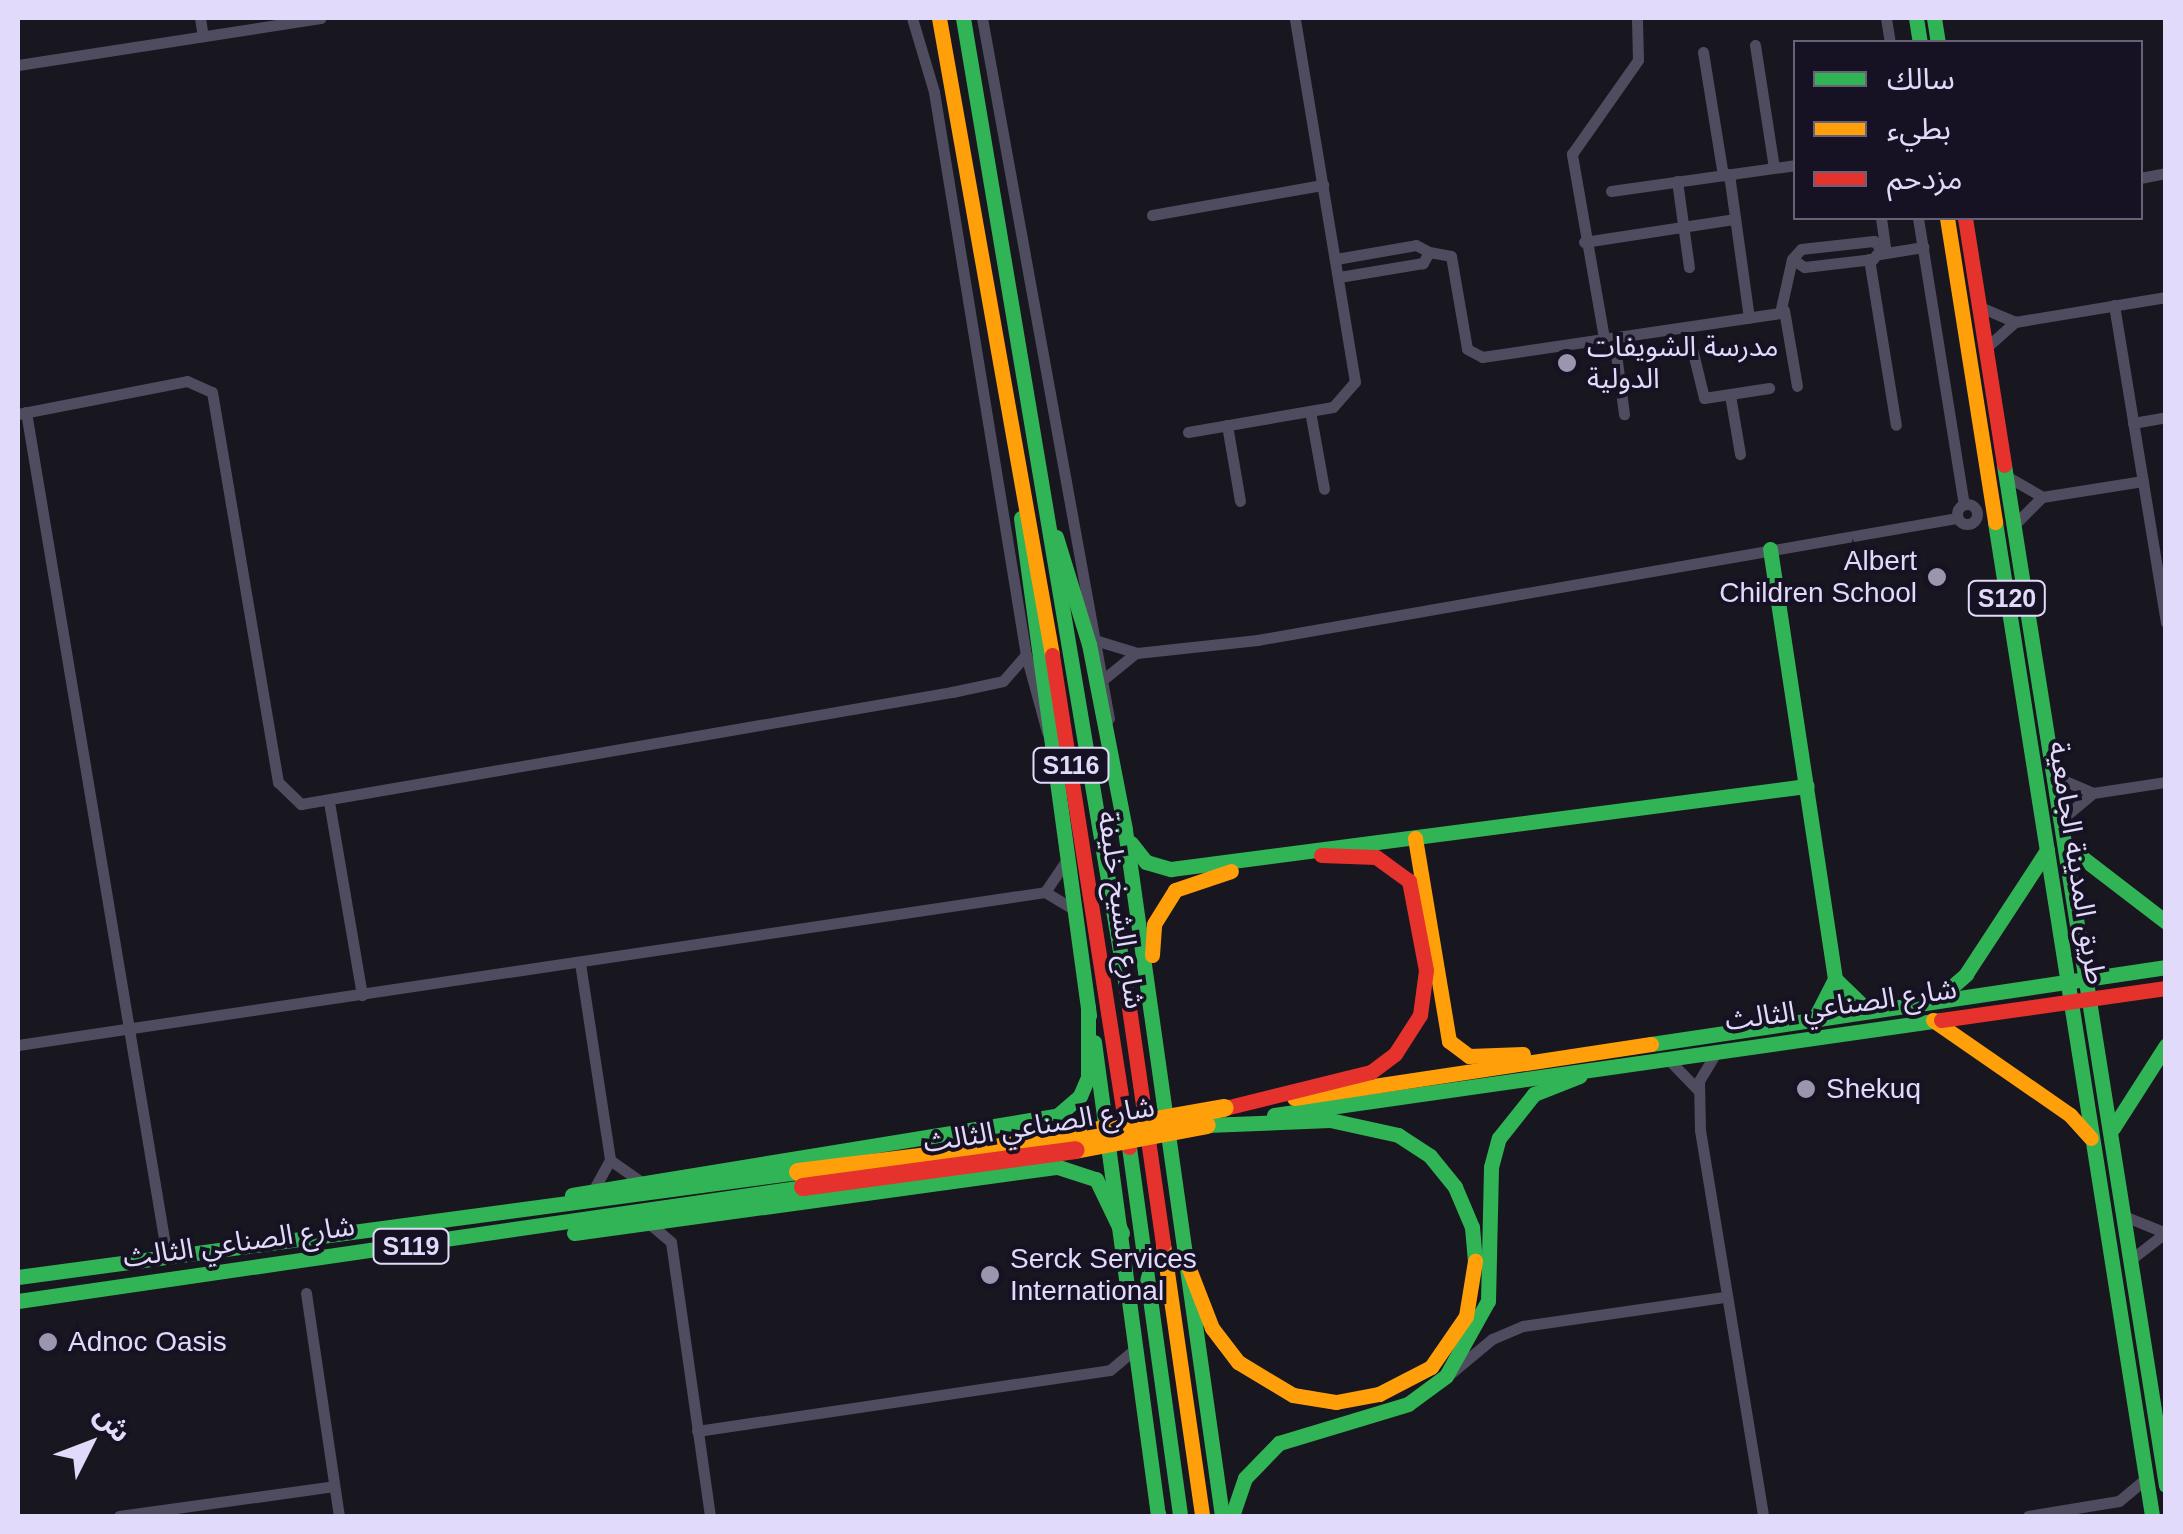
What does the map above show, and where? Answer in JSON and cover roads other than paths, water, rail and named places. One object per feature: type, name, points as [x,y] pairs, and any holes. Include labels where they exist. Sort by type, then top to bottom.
[{"type":"main road","name":"شارع الشيخ خليفة","points":[[938,18],[1095,899],[1180,1516]]},
{"type":"main road","name":"شارع الشيخ خليفة","points":[[963,18],[1117,920],[1202,1516]]},
{"type":"main road","points":[[978,95],[992,76]]},
{"type":"main road","name":"طريق المدينة الجامعية","points":[[1947,220],[1978,349],[1994,390],[2063,818],[2058,846],[2064,959],[2058,980],[2060,1002],[2073,1024],[2134,1392],[2145,1395],[2160,1475]]},
{"type":"main road","name":"طريق المدينة الجامعية","points":[[1969,221],[1980,307],[1978,349],[1990,490],[1998,540],[2058,846],[2100,997],[2094,1020],[2160,1475],[2152,1516]]},
{"type":"main road","points":[[968,289],[989,306]]},
{"type":"main road","points":[[1024,499],[1021,540],[1122,1233],[1158,1516]]},
{"type":"main road","points":[[1051,530],[1074,582],[1125,830],[1222,1516]]},
{"type":"main road","points":[[1770,549],[1835,979],[1816,1016]]},
{"type":"main road","points":[[1125,830],[1140,858],[1164,869],[1807,786]]},
{"type":"main road","points":[[1421,872],[1441,834]]},
{"type":"main road","points":[[1151,994],[1154,924],[1174,890],[1200,876],[1408,839]]},
{"type":"main road","points":[[1408,839],[1421,872],[1448,1041],[1469,1056],[1546,1059]]},
{"type":"main road","points":[[1940,997],[1960,982],[2058,846],[2166,922]]},
{"type":"main road","points":[[1321,856],[1376,857],[1402,872],[1416,901],[1427,986],[1415,1027],[1396,1054],[1322,1102]]},
{"type":"main road","points":[[2064,959],[2093,970],[2166,967]]},
{"type":"main road","name":"شارع الصناعي الثالث","points":[[18,1277],[506,1212],[1009,1162],[1546,1059],[2058,980],[2093,970]]},
{"type":"main road","points":[[1835,979],[1866,1008]]},
{"type":"main road","name":"شارع الصناعي الثالث","points":[[18,1301],[508,1234],[1224,1108],[1322,1102],[2166,988]]},
{"type":"main road","points":[[506,1212],[640,1180],[1056,1116],[1080,1096],[1088,1077],[1088,1007]]},
{"type":"main road","points":[[2073,1024],[2084,1016],[2094,1020]]},
{"type":"main road","points":[[1933,1020],[2043,1095],[2091,1138]]},
{"type":"main road","points":[[2111,1133],[2120,1109],[2166,1045]]},
{"type":"main road","points":[[1232,1516],[1245,1478],[1279,1443],[1408,1404],[1446,1376],[1488,1301],[1490,1166],[1504,1127],[1534,1094],[1602,1064]]},
{"type":"main road","points":[[1186,1261],[1223,1347],[1273,1387],[1314,1400],[1358,1400],[1431,1367],[1457,1334],[1472,1296],[1476,1249],[1465,1207],[1443,1170],[1415,1145],[1322,1102]]},
{"type":"main road","points":[[508,1234],[651,1225],[1068,1167],[1103,1187],[1122,1233]]},
{"type":"street","points":[[200,18],[203,36]]},
{"type":"street","points":[[18,66],[320,18]]},
{"type":"street","points":[[912,18],[934,92],[1026,655],[1047,732]]},
{"type":"street","points":[[982,18],[1105,678],[1108,748]]},
{"type":"street","points":[[1188,432],[1337,405],[1355,382],[1294,18]]},
{"type":"street","points":[[1624,414],[1584,242],[1572,154],[1638,60],[1637,18]]},
{"type":"street","points":[[1755,45],[1774,168]]},
{"type":"street","points":[[1703,52],[1735,219],[1749,318]]},
{"type":"street","points":[[1611,191],[1793,165]]},
{"type":"street","points":[[1677,181],[1690,268]]},
{"type":"street","points":[[1152,215],[1324,186]]},
{"type":"street","points":[[1584,242],[1735,219]]},
{"type":"street","points":[[1881,220],[1878,255],[1896,424]]},
{"type":"street","points":[[1918,220],[1972,523]]},
{"type":"street","points":[[1797,386],[1784,310],[1792,260],[1801,248],[1869,241],[1879,244],[1878,255]]},
{"type":"street","points":[[1336,259],[1420,244],[1429,252],[1450,256],[1467,348],[1476,356],[1687,328],[1784,310]]},
{"type":"street","points":[[1792,260],[1804,267],[1923,247]]},
{"type":"street","points":[[1379,251],[1382,270]]},
{"type":"street","points":[[1339,277],[1423,263],[1429,252]]},
{"type":"street","points":[[1978,349],[2015,322],[2166,297]]},
{"type":"street","points":[[2114,305],[2166,623]]},
{"type":"street","points":[[1980,307],[2015,322]]},
{"type":"street","points":[[1687,328],[1700,394],[1730,395],[1768,388]]},
{"type":"street","points":[[167,1256],[22,413],[187,381],[212,392],[278,782],[293,802],[329,802],[1004,680],[1034,694]]},
{"type":"street","points":[[1730,395],[1740,454]]},
{"type":"street","points":[[1310,411],[1324,489]]},
{"type":"street","points":[[2133,422],[2166,418]]},
{"type":"street","points":[[1227,425],[1240,501]]},
{"type":"street","points":[[2008,476],[2042,497]]},
{"type":"street","points":[[2015,524],[2042,497],[2142,481]]},
{"type":"street","points":[[1957,518],[1990,490]]},
{"type":"street","points":[[1098,641],[1137,653],[1389,618],[1957,518],[1998,540]]},
{"type":"street","points":[[2151,533],[2166,531]]},
{"type":"street","points":[[1105,678],[1137,653]]},
{"type":"street","points":[[1004,680],[1026,655]]},
{"type":"street","points":[[2056,776],[2092,794]]},
{"type":"street","points":[[2063,818],[2092,794],[2166,782]]},
{"type":"street","points":[[329,802],[362,995]]},
{"type":"street","points":[[1046,892],[1066,861]]},
{"type":"street","points":[[18,1045],[1046,892],[1075,910]]},
{"type":"street","points":[[580,963],[610,1160],[594,1191]]},
{"type":"street","points":[[1717,1051],[1698,1090],[1724,1297],[1763,1516]]},
{"type":"street","points":[[1664,1057],[1698,1090]]},
{"type":"street","points":[[610,1160],[640,1180]]},
{"type":"street","points":[[2122,1215],[2166,1233],[2130,1261]]},
{"type":"street","points":[[671,1242],[688,1219]]},
{"type":"street","points":[[651,1225],[671,1242],[710,1516]]},
{"type":"street","points":[[306,1293],[338,1516]]},
{"type":"street","points":[[1446,1376],[1492,1339],[1523,1326],[1724,1297]]},
{"type":"street","points":[[697,1431],[1110,1370],[1136,1348]]},
{"type":"street","points":[[1110,1370],[1142,1385]]},
{"type":"street","points":[[2028,1516],[2120,1501],[2160,1475]]},
{"type":"street","points":[[119,1516],[334,1486]]},
{"type":"street","points":[[2120,1501],[2152,1516]]},
{"type":"place","name":"مدرسة الشويفات الدولية","points":[[1567,363]]},
{"type":"place","name":"Albert Children School","points":[[1937,577]]},
{"type":"place","name":"Shekuq","points":[[1806,1089]]},
{"type":"place","name":"Serck Services International","points":[[990,1275]]},
{"type":"place","name":"Adnoc Oasis","points":[[48,1342]]}]
